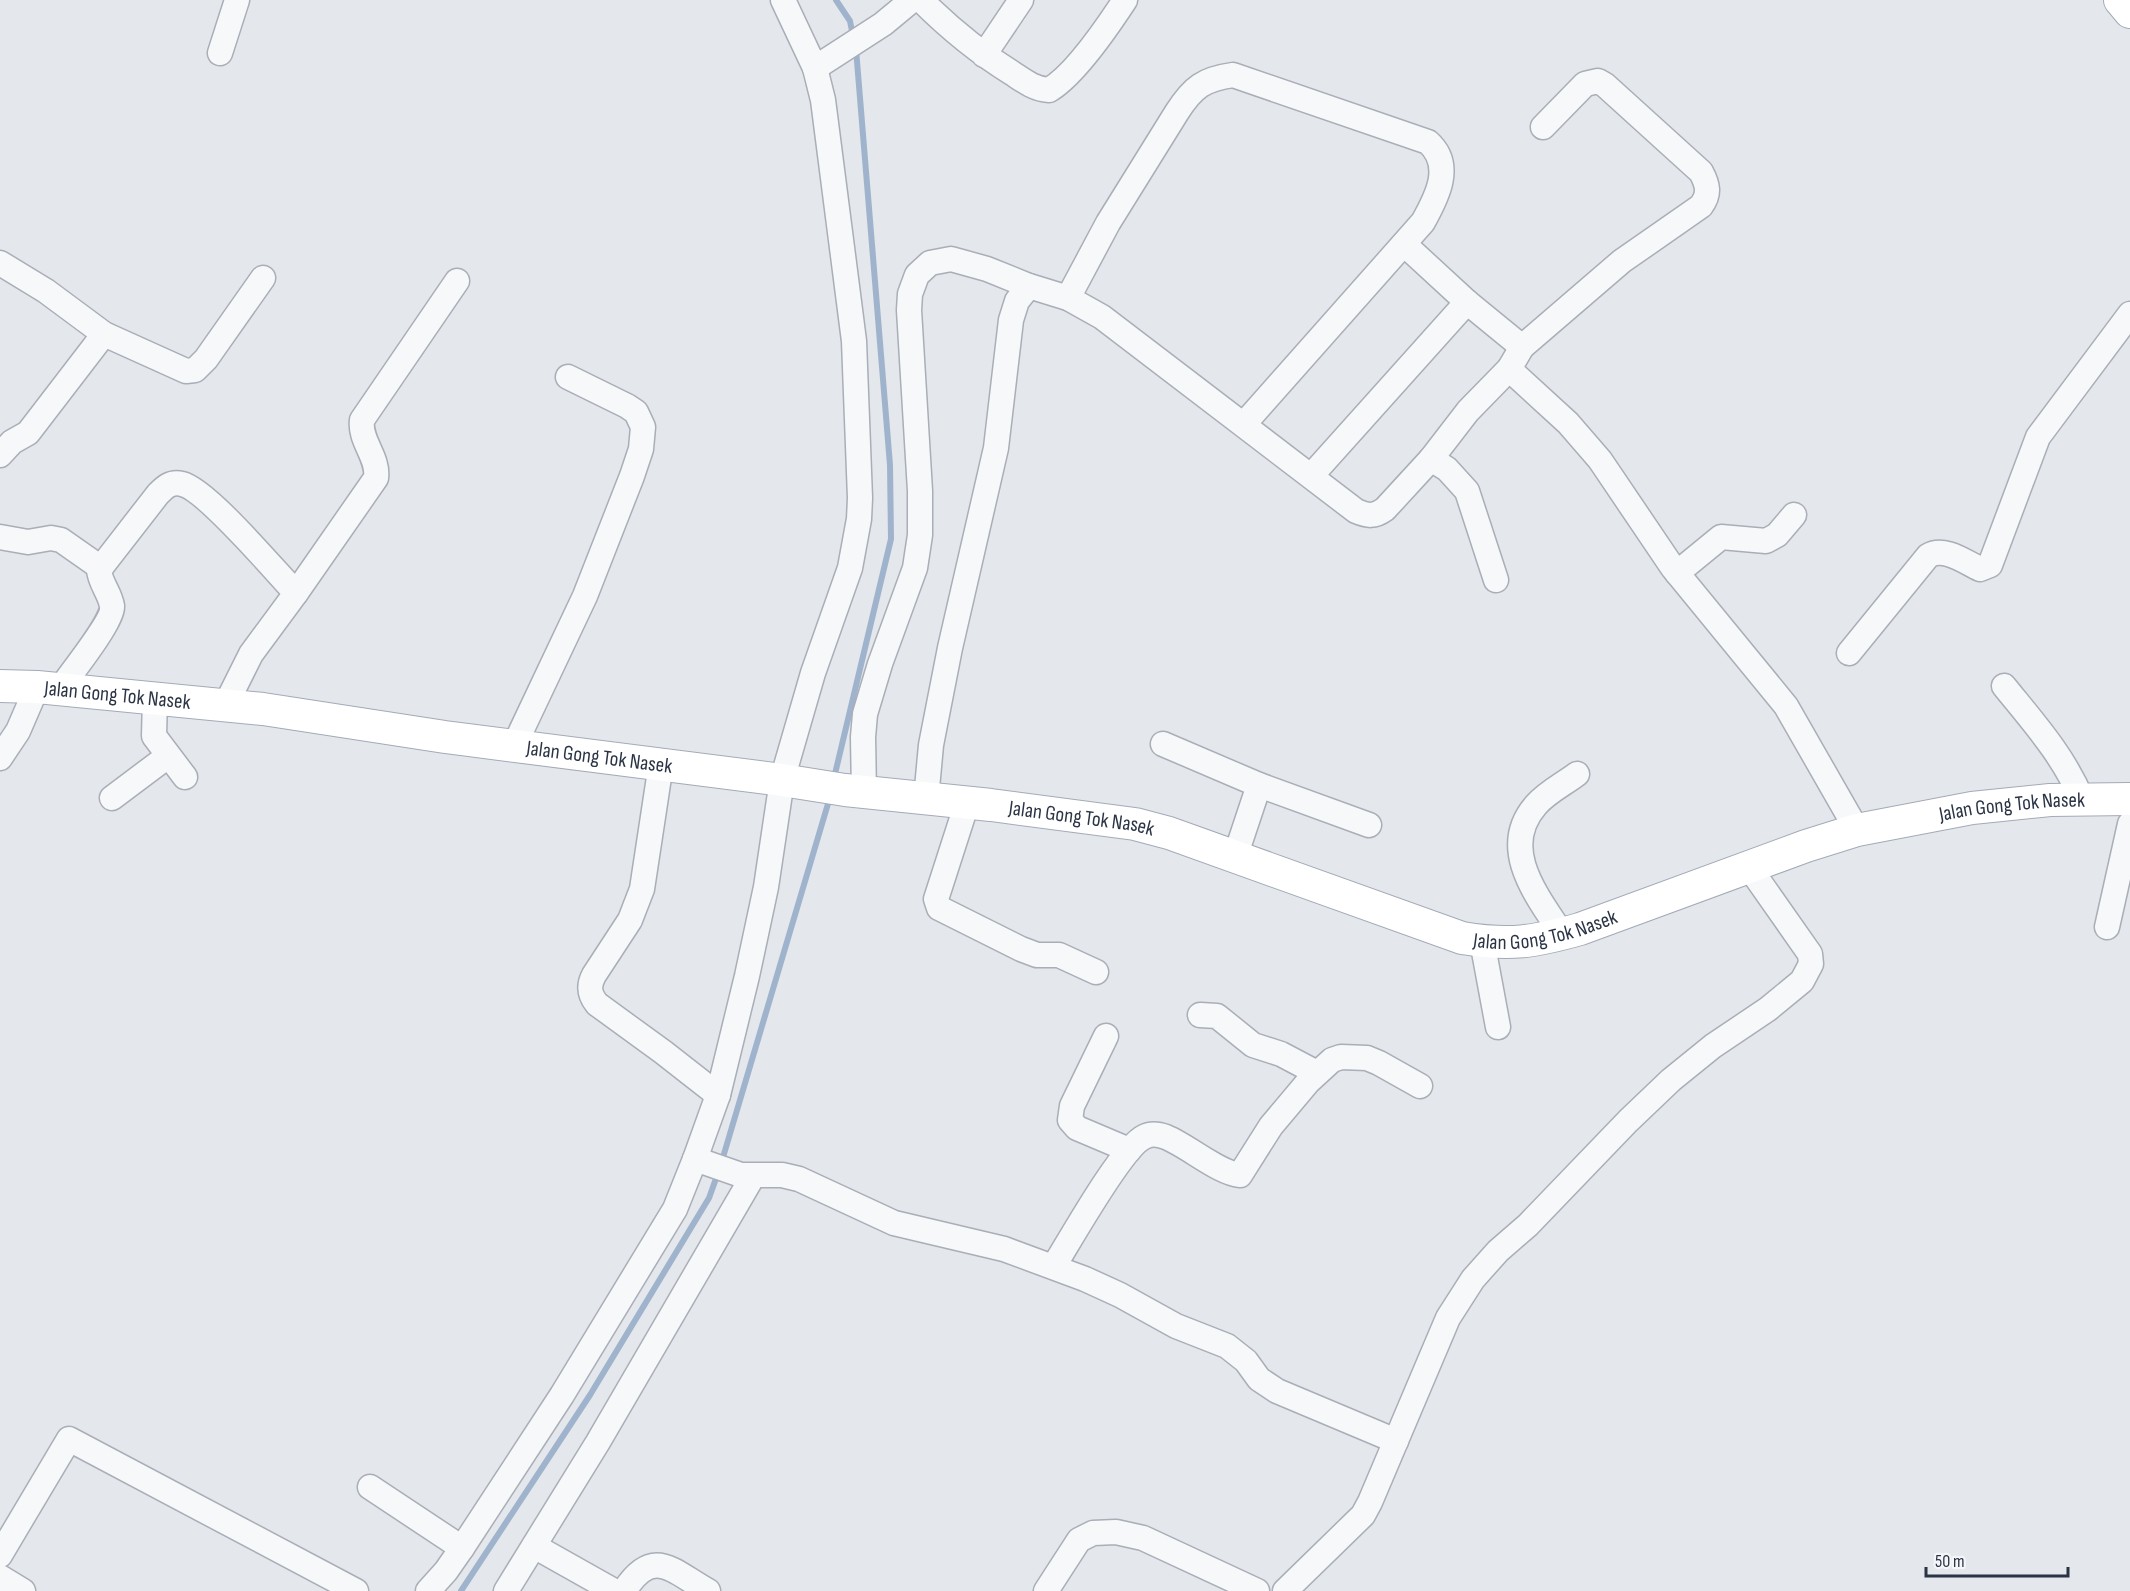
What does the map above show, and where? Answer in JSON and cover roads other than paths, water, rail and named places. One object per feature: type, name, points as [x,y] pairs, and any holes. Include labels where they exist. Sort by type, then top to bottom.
[{"type":"main road","points":[[2120,0],[2130,12]]},
{"type":"main road","name":"Jalan Gong Tok Nasek","points":[[0,686],[225,706],[855,791],[1135,824],[1169,833],[1462,938],[1518,943],[1562,934],[1806,846],[1857,830],[1972,808],[2050,800],[2130,799]]},
{"type":"street","points":[[220,53],[237,0]]},
{"type":"street","points":[[428,1591],[462,1548],[562,1395],[669,1219],[698,1161],[718,1095],[747,976],[813,673],[850,568],[859,519],[859,446],[854,341],[823,100],[821,64],[783,0]]},
{"type":"street","points":[[821,64],[883,24],[912,0]]},
{"type":"street","points":[[921,0],[952,31],[1038,90],[1049,90],[1066,77],[1110,23],[1125,0]]},
{"type":"street","points":[[984,55],[1021,0]]},
{"type":"street","points":[[1068,298],[1108,223],[1187,96],[1199,85],[1215,77],[1233,75],[1428,142],[1436,149],[1441,162],[1442,175],[1439,190],[1423,222],[1244,424]]},
{"type":"street","points":[[855,791],[865,714],[880,664],[915,568],[920,535],[920,491],[909,310],[910,294],[917,274],[930,263],[951,259],[987,269],[1029,286],[1068,298],[1102,317],[1356,511],[1367,516],[1377,516],[1431,459],[1468,411],[1509,369],[1522,347],[1622,261],[1701,206],[1706,200],[1708,190],[1701,172],[1598,81],[1585,84],[1543,127]]},
{"type":"street","points":[[1404,244],[1467,302],[1522,347]]},
{"type":"street","points":[[3,270],[46,291],[104,334],[186,371],[195,370],[206,359],[263,278]]},
{"type":"street","points":[[225,706],[251,654],[376,478],[376,465],[361,432],[362,420],[457,281]]},
{"type":"street","points":[[926,799],[931,745],[950,648],[996,447],[1011,320],[1017,301],[1029,286]]},
{"type":"street","points":[[1311,476],[1467,302]]},
{"type":"street","points":[[1849,653],[1928,556],[1935,552],[1943,552],[1980,569],[1990,565],[2038,438],[2130,314]]},
{"type":"street","points":[[0,455],[12,442],[28,433],[104,334]]},
{"type":"street","points":[[1509,369],[1568,423],[1600,460],[1677,573],[1786,706],[1857,830]]},
{"type":"street","points":[[514,746],[585,596],[632,476],[643,436],[641,420],[636,412],[568,377]]},
{"type":"street","points":[[1431,459],[1447,469],[1467,491],[1496,580]]},
{"type":"street","points":[[0,758],[48,689],[103,627],[112,611],[112,603],[99,574],[100,568],[167,485],[182,484],[191,487],[216,508],[296,593]]},
{"type":"street","points":[[1677,573],[1721,537],[1766,541],[1777,535],[1794,515]]},
{"type":"street","points":[[0,537],[28,542],[51,538],[62,540],[100,568]]},
{"type":"street","points":[[2004,686],[2057,752],[2074,779],[2082,800]]},
{"type":"street","points":[[155,698],[154,736],[185,777]]},
{"type":"street","points":[[1163,744],[1259,784],[1369,825]]},
{"type":"street","points":[[112,798],[168,756]]},
{"type":"street","points":[[661,764],[642,890],[630,920],[590,983],[591,997],[597,1004],[718,1095]]},
{"type":"street","points":[[1562,934],[1526,877],[1520,837],[1528,816],[1538,803],[1577,774]]},
{"type":"street","points":[[1235,857],[1259,784]]},
{"type":"street","points":[[967,803],[936,899],[939,908],[1021,949],[1037,955],[1059,955],[1096,972]]},
{"type":"street","points":[[2108,927],[2130,824]]},
{"type":"street","points":[[1286,1591],[1362,1515],[1370,1502],[1448,1318],[1485,1266],[1671,1080],[1713,1046],[1792,991],[1807,974],[1811,964],[1810,954],[1749,867]]},
{"type":"street","points":[[1482,941],[1498,1027]]},
{"type":"street","points":[[1200,1015],[1217,1016],[1253,1045],[1281,1054],[1317,1073]]},
{"type":"street","points":[[1106,1036],[1072,1106],[1070,1120],[1077,1128],[1129,1150]]},
{"type":"street","points":[[1054,1266],[1129,1150],[1145,1136],[1156,1134],[1169,1138],[1228,1171],[1240,1175],[1272,1126],[1317,1073],[1332,1060],[1341,1057],[1367,1058],[1420,1086]]},
{"type":"street","points":[[698,1161],[747,1175],[782,1175],[799,1179],[894,1223],[982,1243],[1054,1266],[1120,1295],[1176,1326],[1227,1346],[1246,1361],[1259,1379],[1276,1391],[1396,1441]]},
{"type":"street","points":[[506,1591],[598,1442],[747,1175]]},
{"type":"street","points":[[0,1555],[69,1439],[356,1591]]},
{"type":"street","points":[[370,1487],[462,1548]]},
{"type":"street","points":[[1046,1591],[1080,1540],[1093,1533],[1116,1532],[1143,1538],[1257,1591]]},
{"type":"street","points":[[534,1546],[614,1591]]},
{"type":"street","points":[[624,1591],[641,1569],[658,1565],[708,1591]]},
{"type":"street","points":[[0,1577],[23,1591]]},
{"type":"waterway","points":[[836,0],[850,21],[853,36]]},
{"type":"waterway","points":[[834,778],[891,539],[890,465],[856,49]]},
{"type":"waterway","points":[[721,1164],[830,797]]},
{"type":"waterway","points":[[461,1591],[590,1395],[709,1198],[718,1173]]}]
